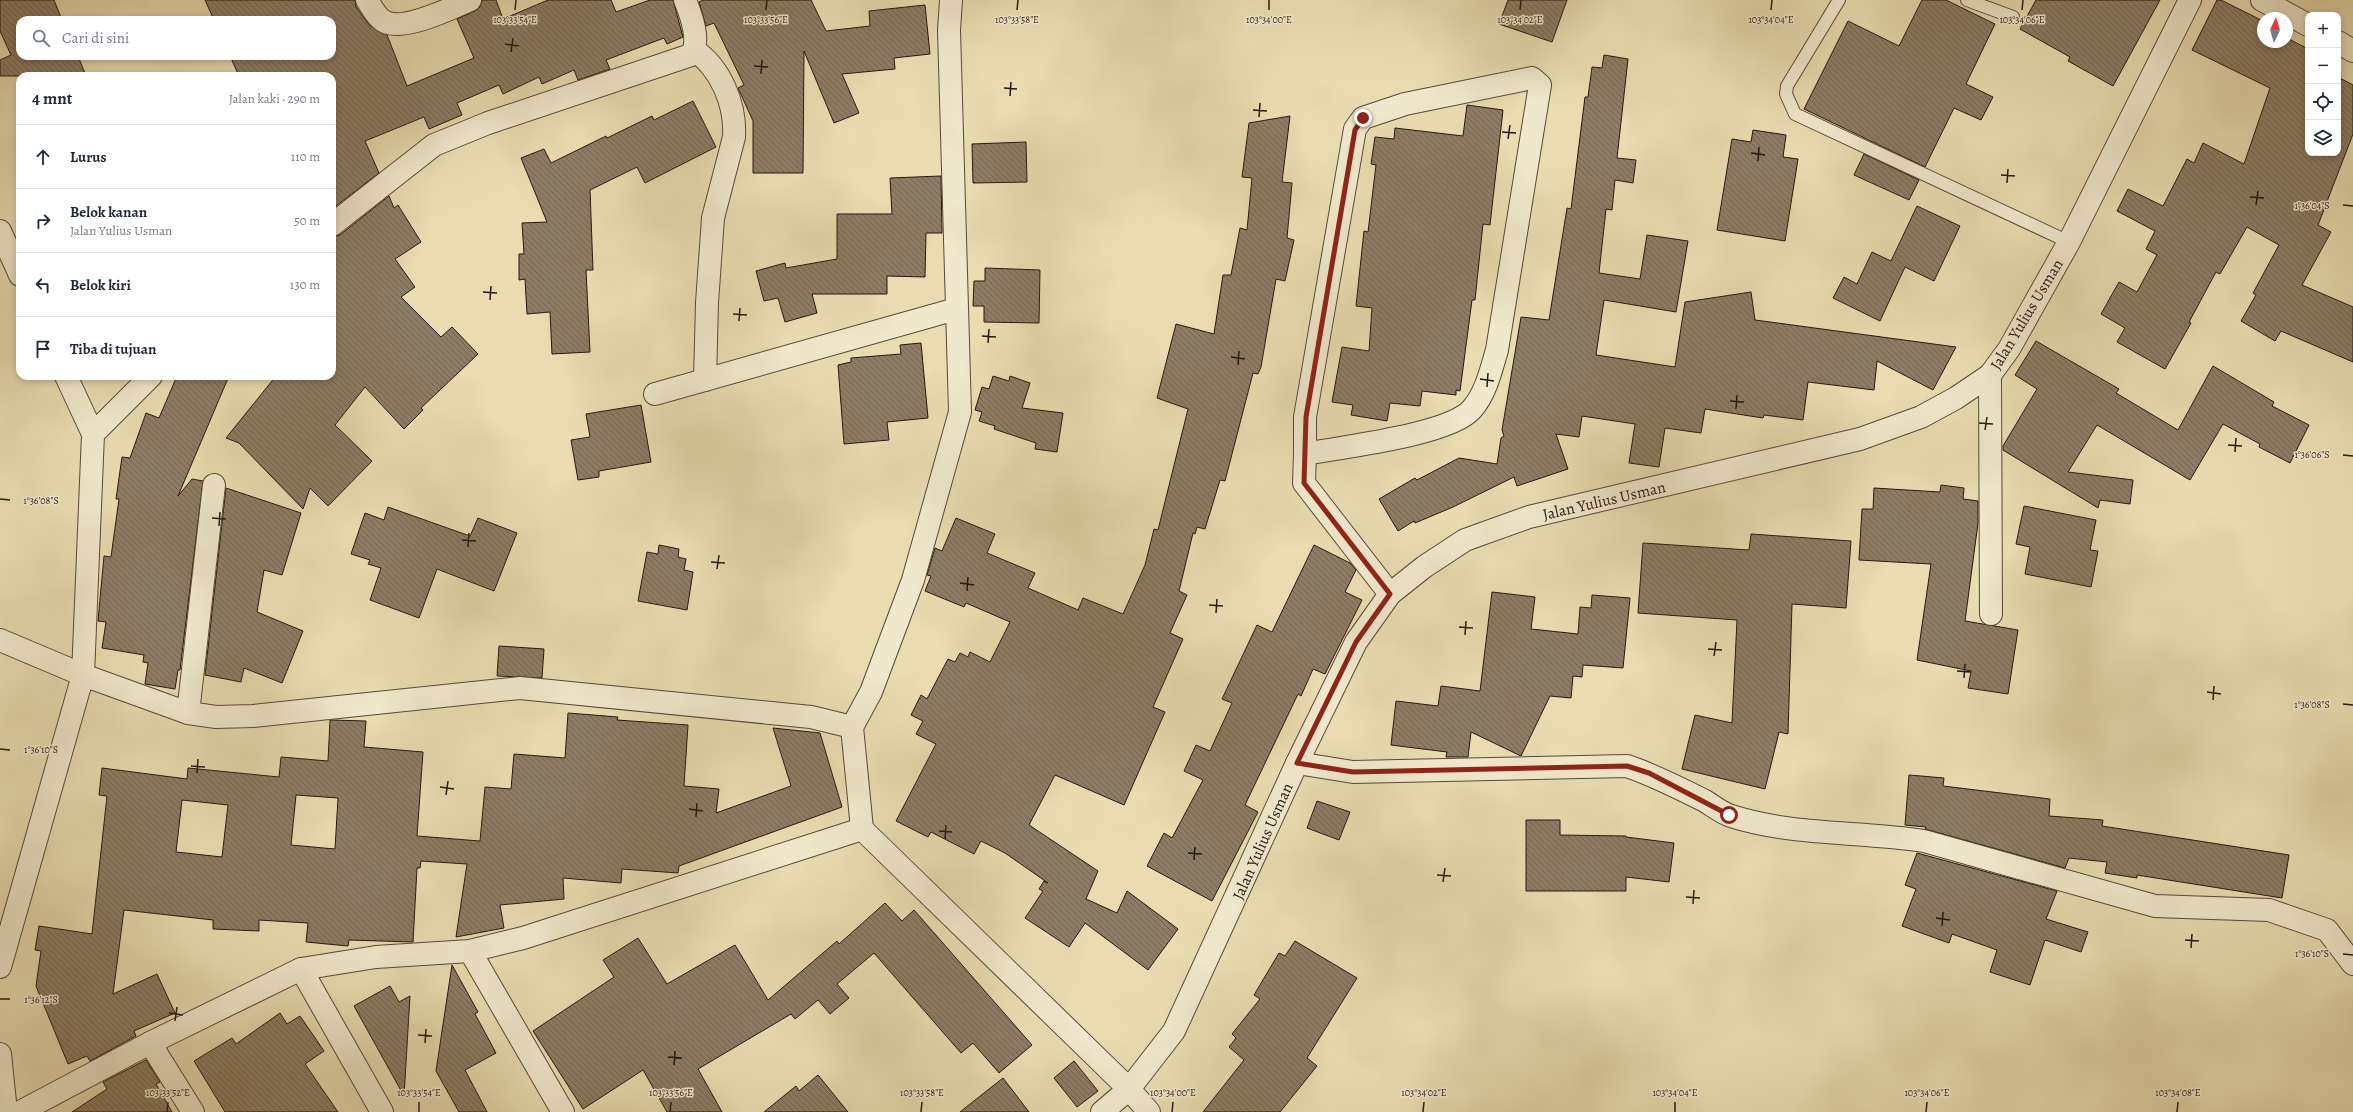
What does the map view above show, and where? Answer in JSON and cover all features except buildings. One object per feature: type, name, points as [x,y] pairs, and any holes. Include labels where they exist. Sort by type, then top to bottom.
[{"type":"street","points":[[367,0],[382,20],[398,25],[414,22],[470,0]]},
{"type":"street","points":[[336,222],[434,145],[488,123],[686,57],[694,50],[696,38],[685,0]]},
{"type":"street","points":[[951,0],[949,30],[960,412],[913,580],[871,692],[852,727],[862,829],[1129,1089],[1149,1112]]},
{"type":"street","name":"Jalan Yulius Usman","points":[[1102,1112],[1129,1089],[1174,1032],[1297,763],[1356,642],[1390,594],[1424,567],[1465,540],[1486,532],[1529,517],[1860,439],[1921,417],[1956,398],[1990,375],[2009,349],[2069,242],[2190,0]]},
{"type":"street","points":[[2262,0],[2305,24]]},
{"type":"street","points":[[2341,44],[2353,51]]},
{"type":"street","points":[[694,50],[706,57],[717,73],[734,112],[735,125],[734,137],[713,218],[707,303],[705,380]]},
{"type":"street","points":[[1305,454],[1394,439],[1452,422],[1472,410],[1485,390],[1497,350],[1540,85],[1532,78],[1405,104],[1363,118],[1355,130],[1306,417],[1304,483],[1390,594]]},
{"type":"street","points":[[0,231],[16,266]]},
{"type":"street","points":[[655,394],[956,309]]},
{"type":"street","points":[[1990,375],[1991,614]]},
{"type":"street","points":[[0,967],[82,674],[93,434],[68,380]]},
{"type":"street","points":[[93,434],[147,380]]},
{"type":"street","points":[[188,713],[214,485]]},
{"type":"street","points":[[0,640],[82,674],[188,713],[216,717],[253,716],[520,688],[811,717],[852,727]]},
{"type":"street","points":[[1297,763],[1353,772],[1627,766],[1649,773],[1729,815],[1764,825],[1804,831],[1893,836],[1924,841],[2155,906],[2269,910],[2327,930],[2353,964]]},
{"type":"street","points":[[20,1112],[150,1042],[301,969],[376,957],[470,952],[523,938],[862,829]]},
{"type":"street","points":[[470,952],[563,1112]]},
{"type":"street","points":[[301,969],[382,1112]]},
{"type":"street","points":[[150,1042],[193,1112]]},
{"type":"street","points":[[0,1054],[6,1112]]},
{"type":"lane","points":[[1839,0],[1787,86],[1786,94],[1794,114],[2069,242]]},
{"type":"lane","points":[[1967,0],[2013,17]]},
{"type":"route","points":[[1363,118],[1355,130],[1306,417],[1304,483],[1390,594],[1356,642],[1297,763],[1353,772],[1627,766],[1649,773],[1729,815]]}]
